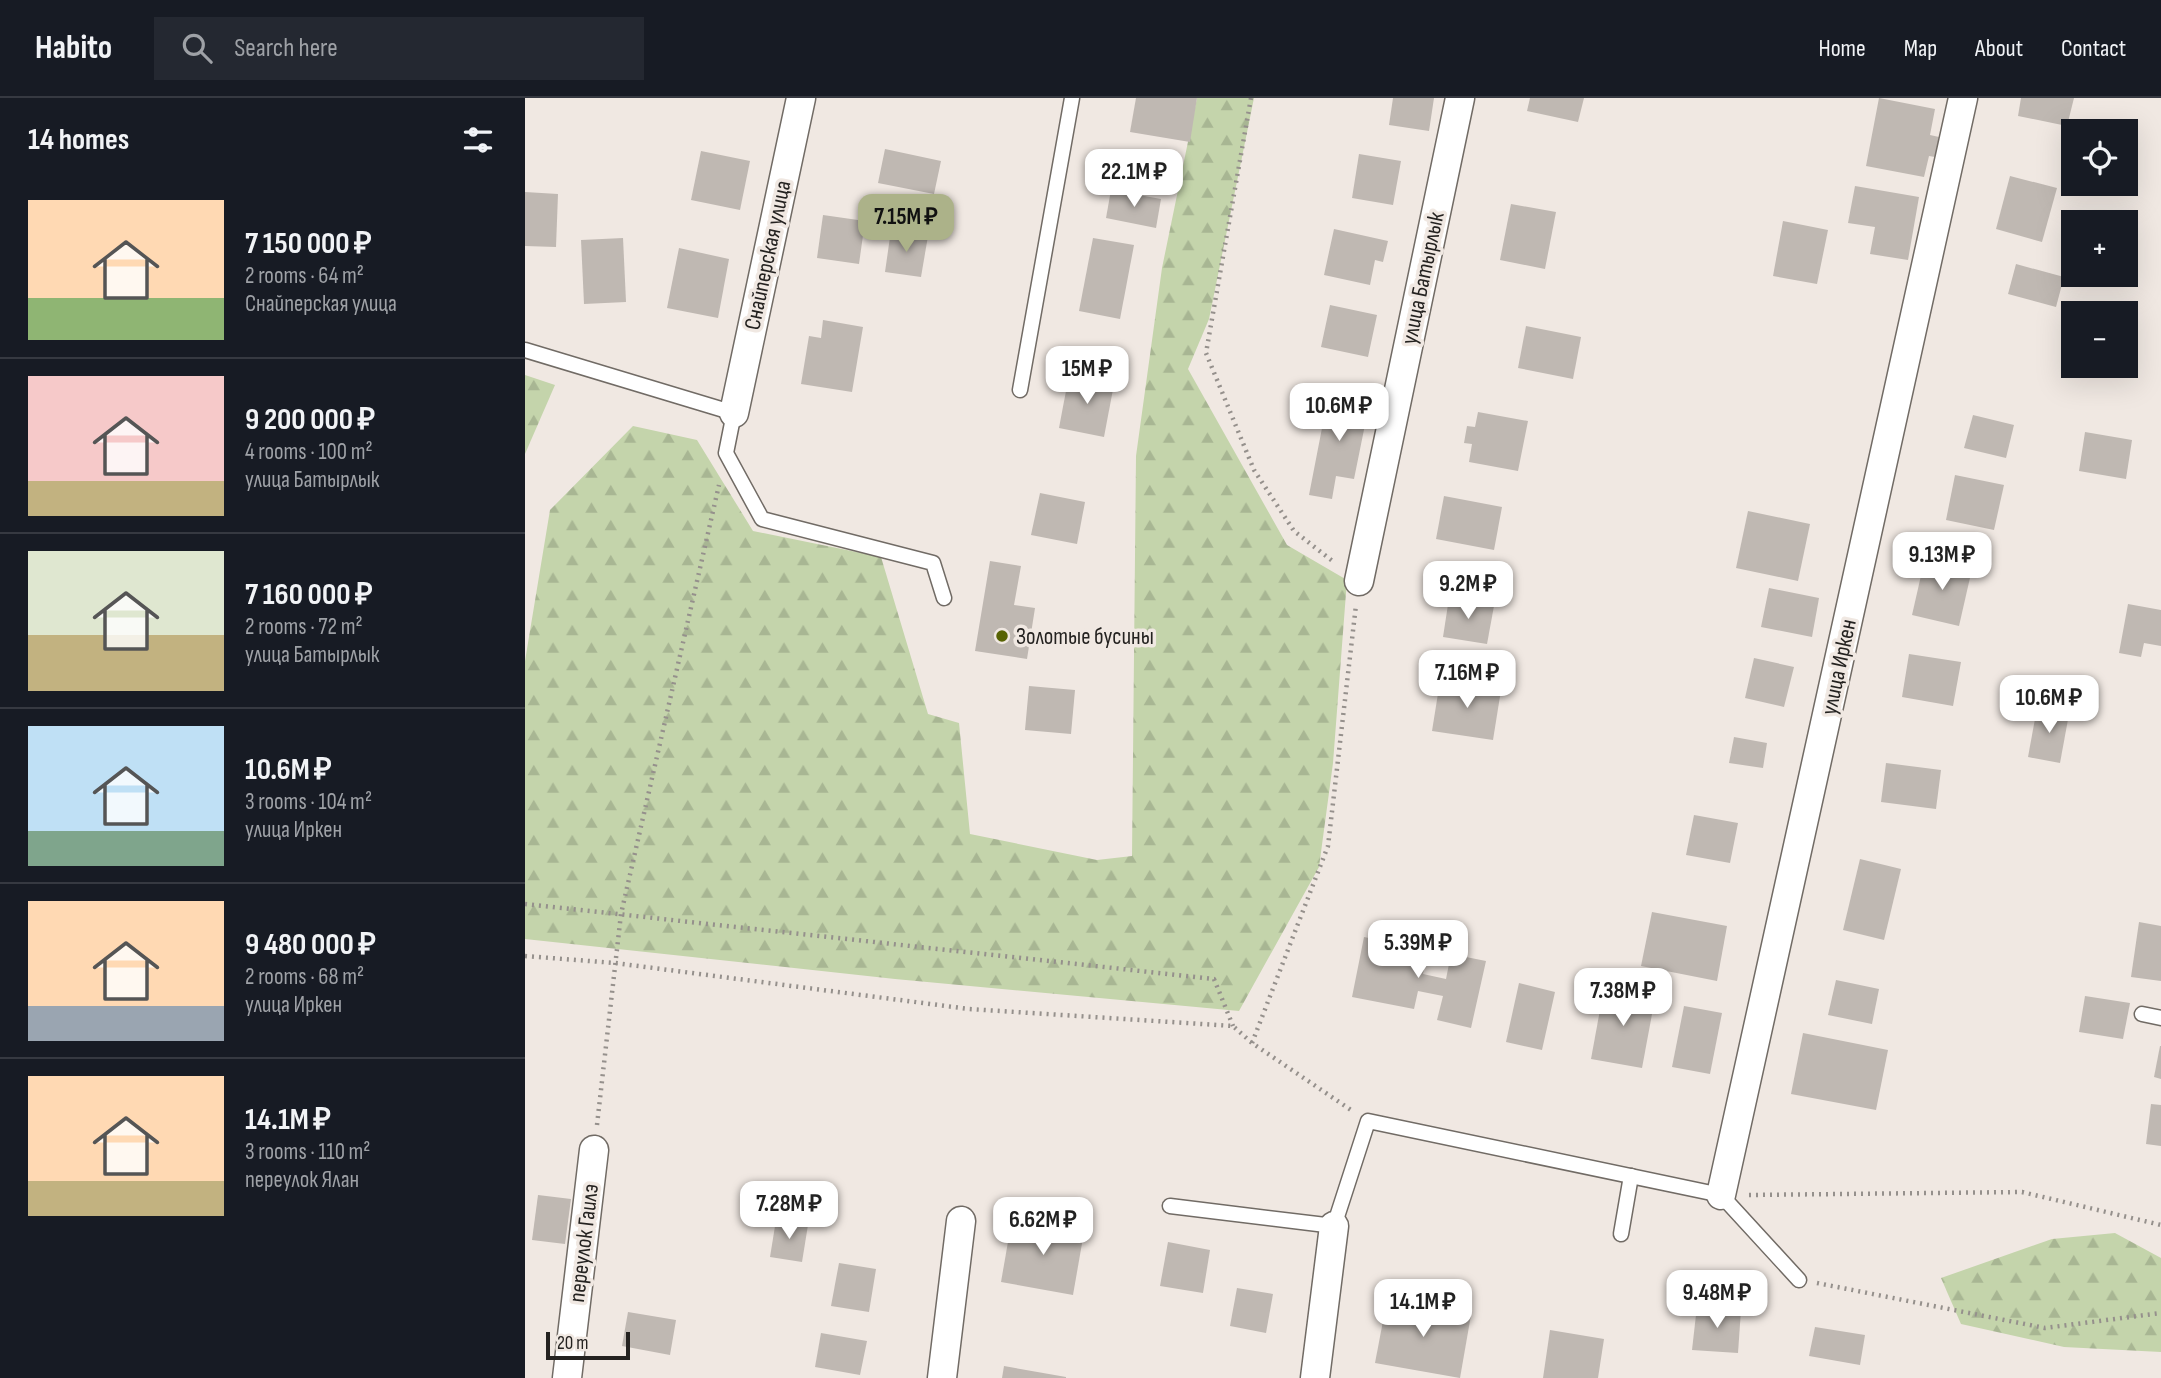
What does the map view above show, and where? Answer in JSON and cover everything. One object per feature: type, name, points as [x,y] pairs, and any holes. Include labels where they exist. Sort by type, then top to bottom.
[{"type":"street","name":"Снайперская улица","points":[[734,413],[801,98]]},
{"type":"street","name":"улица Батырлык","points":[[1359,581],[1460,98]]},
{"type":"street","name":"улица Иркен","points":[[1721,1195],[1963,98]]},
{"type":"street","name":"переулок Гаилэ","points":[[567,1378],[594,1150]]},
{"type":"street","points":[[942,1378],[961,1222]]},
{"type":"street","points":[[1315,1378],[1333,1226]]},
{"type":"lane","points":[[1020,390],[1072,98]]},
{"type":"lane","points":[[525,350],[734,413],[726,453],[762,519],[933,563],[944,598]]},
{"type":"lane","points":[[2142,1014],[2161,1018]]},
{"type":"lane","points":[[1170,1206],[1333,1226],[1368,1121],[1721,1195],[1799,1280]]},
{"type":"lane","points":[[1621,1234],[1631,1177]]},
{"type":"path","points":[[1251,98],[1206,353],[1254,470],[1294,531],[1359,581],[1328,846],[1252,1043]]},
{"type":"path","points":[[594,1150],[621,914],[726,453]]},
{"type":"path","points":[[525,904],[1214,979],[1233,1026],[1252,1043],[1368,1121]]},
{"type":"path","points":[[525,956],[615,963],[969,1009],[1233,1026]]},
{"type":"path","points":[[1721,1195],[2022,1192],[2161,1225]]},
{"type":"path","points":[[1799,1280],[2045,1328],[2161,1313]]},
{"type":"green space","points":[[1197,98],[1254,98],[1209,319],[1188,369],[1287,545],[1347,580],[1333,763],[1319,867],[1239,1011],[895,979],[525,939],[525,661],[550,510],[633,426],[697,440],[753,531],[881,557],[928,714],[959,723],[970,834],[1097,860],[1132,856],[1136,456],[1162,268]]},
{"type":"green space","points":[[525,375],[555,385],[525,454]]},
{"type":"green space","points":[[2115,1233],[2161,1258],[2161,1352],[2064,1347],[1961,1324],[1941,1278],[2052,1239]]},
{"type":"building","points":[[1136,98],[1197,98],[1190,142],[1130,132]]},
{"type":"building","points":[[1393,98],[1434,98],[1429,131],[1389,125]]},
{"type":"building","points":[[1530,98],[1584,98],[1578,122],[1527,111]]},
{"type":"building","points":[[1879,98],[1935,109],[1930,135],[1939,137],[1935,157],[1929,156],[1924,177],[1866,166]]},
{"type":"building","points":[[2021,98],[2074,98],[2069,119],[2061,119],[2061,125],[2018,116]]},
{"type":"building","points":[[885,149],[941,161],[934,194],[878,183]]},
{"type":"building","points":[[701,151],[750,161],[740,210],[691,200]]},
{"type":"building","points":[[1359,154],[1401,161],[1393,205],[1352,198]]},
{"type":"building","points":[[2010,176],[2057,188],[2042,242],[1996,229]]},
{"type":"building","points":[[1855,186],[1919,197],[1908,260],[1870,254],[1875,227],[1848,223]]},
{"type":"building","points":[[1111,190],[1161,199],[1156,228],[1106,218]]},
{"type":"building","points":[[525,192],[558,194],[556,247],[525,246]]},
{"type":"building","points":[[1511,204],[1556,212],[1545,269],[1500,260]]},
{"type":"building","points":[[823,215],[865,221],[859,264],[817,258]]},
{"type":"building","points":[[1783,221],[1828,230],[1817,284],[1773,276]]},
{"type":"building","points":[[1334,229],[1388,241],[1383,262],[1375,260],[1370,285],[1324,275]]},
{"type":"building","points":[[891,230],[928,236],[921,277],[885,272]]},
{"type":"building","points":[[623,238],[626,302],[584,304],[581,240]]},
{"type":"building","points":[[1093,238],[1134,245],[1120,319],[1079,311]]},
{"type":"building","points":[[679,248],[729,259],[718,318],[667,308]]},
{"type":"building","points":[[2016,264],[2061,276],[2056,307],[2008,294]]},
{"type":"building","points":[[1330,305],[1377,315],[1368,357],[1321,347]]},
{"type":"building","points":[[823,320],[863,327],[852,392],[801,384],[809,336],[821,338]]},
{"type":"building","points":[[1526,326],[1581,337],[1573,379],[1518,368]]},
{"type":"building","points":[[1069,375],[1114,384],[1104,437],[1059,428]]},
{"type":"building","points":[[1329,392],[1370,400],[1354,479],[1336,476],[1332,499],[1309,495]]},
{"type":"building","points":[[1478,412],[1528,421],[1518,471],[1469,462],[1472,444],[1464,443],[1467,426],[1475,427]]},
{"type":"building","points":[[1973,415],[2014,425],[2006,458],[1964,448]]},
{"type":"building","points":[[2085,432],[2132,440],[2126,479],[2079,471]]},
{"type":"building","points":[[1955,475],[2004,485],[1994,530],[1946,520]]},
{"type":"building","points":[[1040,493],[1085,502],[1077,544],[1031,535]]},
{"type":"building","points":[[1444,496],[1502,507],[1494,550],[1436,539]]},
{"type":"building","points":[[1748,511],[1810,524],[1798,581],[1736,568]]},
{"type":"building","points":[[1925,558],[1972,569],[1959,626],[1912,615]]},
{"type":"building","points":[[990,561],[1021,566],[1014,605],[1035,608],[1027,659],[975,651]]},
{"type":"building","points":[[1769,588],[1819,598],[1812,637],[1761,627]]},
{"type":"building","points":[[1449,598],[1494,606],[1487,644],[1443,637]]},
{"type":"building","points":[[2128,604],[2161,610],[2161,646],[2144,643],[2141,657],[2119,653]]},
{"type":"building","points":[[1909,654],[1961,662],[1953,706],[1902,697]]},
{"type":"building","points":[[1754,658],[1794,667],[1784,707],[1745,698]]},
{"type":"building","points":[[1440,681],[1501,690],[1493,740],[1432,731]]},
{"type":"building","points":[[1029,686],[1075,690],[1071,734],[1025,730]]},
{"type":"building","points":[[2037,708],[2069,714],[2060,763],[2028,757]]},
{"type":"building","points":[[1734,737],[1767,743],[1763,768],[1729,763]]},
{"type":"building","points":[[1886,763],[1941,770],[1936,809],[1881,802]]},
{"type":"building","points":[[1694,815],[1738,823],[1730,863],[1686,855]]},
{"type":"building","points":[[1860,859],[1901,869],[1884,940],[1843,930]]},
{"type":"building","points":[[1652,912],[1727,926],[1717,981],[1641,966]]},
{"type":"building","points":[[2139,922],[2161,926],[2161,981],[2131,977]]},
{"type":"building","points":[[1364,937],[1428,950],[1423,974],[1446,979],[1451,954],[1486,961],[1471,1028],[1437,1020],[1443,996],[1418,991],[1414,1009],[1352,997]]},
{"type":"building","points":[[1836,980],[1879,989],[1872,1024],[1828,1015]]},
{"type":"building","points":[[1519,983],[1555,992],[1542,1050],[1506,1042]]},
{"type":"building","points":[[1604,988],[1655,998],[1642,1068],[1591,1059]]},
{"type":"building","points":[[2085,996],[2130,1003],[2123,1039],[2079,1032]]},
{"type":"building","points":[[1684,1006],[1722,1013],[1710,1074],[1672,1067]]},
{"type":"building","points":[[1803,1033],[1888,1050],[1876,1110],[1791,1094]]},
{"type":"building","points":[[2161,1046],[2161,1079],[2154,1077]]},
{"type":"building","points":[[2151,1104],[2161,1105],[2161,1146],[2146,1144]]},
{"type":"building","points":[[538,1195],[571,1199],[565,1244],[532,1240]]},
{"type":"building","points":[[1012,1219],[1084,1232],[1073,1295],[1001,1282]]},
{"type":"building","points":[[776,1220],[808,1225],[802,1262],[770,1257]]},
{"type":"building","points":[[1168,1242],[1210,1250],[1203,1293],[1160,1286]]},
{"type":"building","points":[[839,1263],[876,1269],[869,1312],[831,1306]]},
{"type":"building","points":[[1237,1288],[1273,1294],[1266,1333],[1230,1326]]},
{"type":"building","points":[[1387,1300],[1471,1315],[1460,1378],[1375,1363]]},
{"type":"building","points":[[1697,1306],[1741,1310],[1738,1353],[1692,1350]]},
{"type":"building","points":[[628,1312],[676,1320],[670,1355],[622,1346]]},
{"type":"building","points":[[1815,1327],[1865,1335],[1860,1365],[1809,1356]]},
{"type":"building","points":[[1550,1330],[1604,1339],[1598,1378],[1543,1378]]},
{"type":"building","points":[[821,1333],[867,1341],[860,1375],[815,1367]]},
{"type":"building","points":[[1004,1366],[1066,1377],[1066,1378],[1002,1378]]},
{"type":"place","name":"Золотые бусины","points":[[1002,636]]}]
